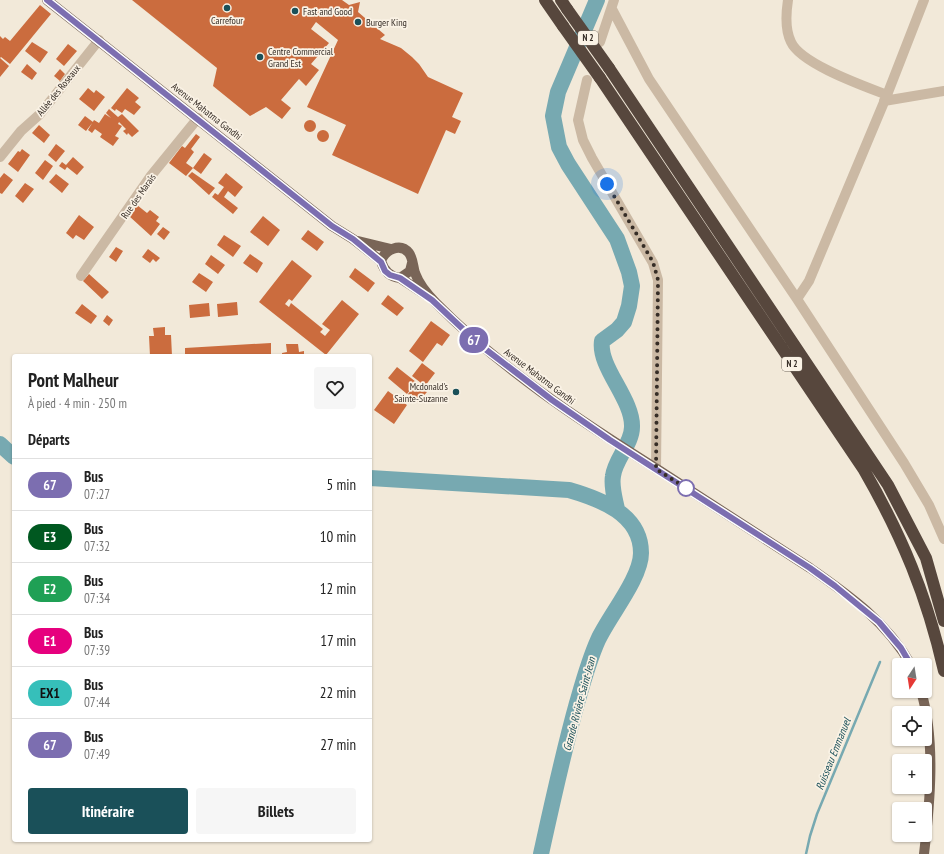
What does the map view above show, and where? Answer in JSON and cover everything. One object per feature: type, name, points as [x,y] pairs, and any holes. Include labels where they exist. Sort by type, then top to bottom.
[{"type":"highway","name":"N 2","points":[[545,0],[600,78],[868,476],[891,518],[922,590],[935,631],[944,671]]},
{"type":"highway","name":"N 2","points":[[564,4],[609,68],[888,485],[926,558],[944,621]]},
{"type":"main road","name":"Avenue Mahatma Gandhi","points":[[47,0],[198,118],[332,226],[353,239],[381,262]]},
{"type":"main road","name":"Avenue Mahatma Gandhi","points":[[353,239],[391,249]]},
{"type":"main road","points":[[391,249],[404,249],[411,257],[412,263],[410,271],[400,278],[390,275],[385,271],[381,262],[385,254],[391,249]]},
{"type":"main road","name":"Avenue Mahatma Gandhi","points":[[412,263],[420,283],[432,300]]},
{"type":"main road","name":"Avenue Mahatma Gandhi","points":[[400,278],[432,300],[480,345],[516,374],[610,440],[810,568],[859,604],[893,637],[906,658]]},
{"type":"main road","points":[[922,698],[928,734],[930,785],[924,854]]},
{"type":"street","points":[[788,0],[787,32],[791,44],[799,52],[839,76],[885,98],[944,90]]},
{"type":"street","points":[[797,299],[809,281],[924,0]]},
{"type":"street","points":[[600,42],[613,5]]},
{"type":"street","points":[[613,5],[649,79],[797,299],[904,463],[929,505],[944,540]]},
{"type":"street","name":"Allée des Roseaux","points":[[0,157],[21,131],[40,114],[99,40]]},
{"type":"street","points":[[587,80],[578,120],[583,140],[653,262],[658,280],[656,469]]},
{"type":"street","name":"Rue des Marais","points":[[81,276],[150,177],[198,118]]},
{"type":"building","points":[[132,0],[342,0],[349,5],[360,2],[358,12],[385,35],[380,39],[401,48],[419,64],[428,77],[463,93],[452,117],[461,121],[455,134],[446,130],[418,194],[332,155],[346,125],[307,107],[338,40],[316,22],[311,29],[329,43],[311,64],[319,70],[306,86],[299,79],[281,100],[291,108],[282,119],[266,107],[250,116],[213,86],[217,68]]},
{"type":"building","points":[[40,5],[51,14],[10,64],[1,57],[0,58],[0,36],[3,39],[5,37],[10,41]]},
{"type":"building","points":[[32,42],[48,52],[40,63],[25,51]]},
{"type":"building","points":[[68,44],[77,51],[64,66],[56,59]]},
{"type":"building","points":[[0,58],[9,66],[0,77]]},
{"type":"building","points":[[27,64],[37,73],[32,80],[21,72]]},
{"type":"building","points":[[60,69],[65,74],[60,81],[54,76]]},
{"type":"building","points":[[88,88],[94,93],[96,90],[105,97],[94,111],[79,99]]},
{"type":"building","points":[[127,88],[139,98],[135,102],[141,107],[134,115],[125,109],[122,113],[111,108]]},
{"type":"building","points":[[109,109],[118,117],[122,114],[139,131],[132,137],[128,133],[127,135],[123,131],[126,129],[119,122],[118,124],[122,126],[115,136],[119,138],[113,146],[100,137],[102,134],[95,129],[92,133],[88,130],[94,120],[99,123],[105,114],[111,118],[106,113]]},
{"type":"building","points":[[85,116],[93,122],[86,131],[78,125]]},
{"type":"building","points":[[308,120],[312,120],[316,126],[312,132],[308,132],[304,128],[304,124]]},
{"type":"building","points":[[39,125],[50,135],[44,143],[32,133]]},
{"type":"building","points":[[321,130],[325,130],[329,136],[325,142],[321,142],[317,138],[317,134]]},
{"type":"building","points":[[196,134],[200,137],[191,149],[194,152],[186,163],[193,168],[186,176],[169,163],[182,146],[185,148]]},
{"type":"building","points":[[56,144],[65,151],[56,162],[48,155]]},
{"type":"building","points":[[22,149],[30,155],[18,172],[8,164],[18,151],[20,152]]},
{"type":"building","points":[[204,153],[212,159],[201,174],[193,168]]},
{"type":"building","points":[[73,157],[84,167],[77,175],[67,167],[65,170],[59,166],[62,162],[66,165]]},
{"type":"building","points":[[45,160],[53,166],[43,180],[35,173]]},
{"type":"building","points":[[192,172],[215,188],[209,195],[188,176]]},
{"type":"building","points":[[4,173],[13,180],[2,194],[0,193],[0,178]]},
{"type":"building","points":[[226,173],[243,187],[235,197],[228,191],[224,197],[238,208],[233,214],[212,197],[215,193],[218,195],[224,187],[218,183]]},
{"type":"building","points":[[56,174],[69,184],[62,193],[49,182]]},
{"type":"building","points":[[25,183],[34,189],[23,203],[15,196]]},
{"type":"building","points":[[137,205],[147,213],[150,210],[159,217],[156,221],[160,224],[151,236],[129,216]]},
{"type":"building","points":[[79,215],[94,227],[84,240],[76,235],[73,239],[66,233]]},
{"type":"building","points":[[263,216],[280,230],[268,246],[250,232]]},
{"type":"building","points":[[163,227],[170,232],[164,240],[157,234]]},
{"type":"building","points":[[308,230],[324,242],[317,251],[301,239]]},
{"type":"building","points":[[224,235],[241,246],[233,257],[217,245]]},
{"type":"building","points":[[116,247],[123,251],[116,262],[109,257]]},
{"type":"building","points":[[148,249],[160,258],[156,262],[153,259],[150,263],[142,257]]},
{"type":"building","points":[[250,254],[263,263],[257,273],[243,263]]},
{"type":"building","points":[[211,255],[225,265],[218,274],[205,264]]},
{"type":"building","points":[[292,260],[312,276],[292,301],[289,299],[285,304],[289,307],[291,303],[323,329],[320,332],[325,336],[330,330],[322,324],[342,300],[359,314],[327,354],[325,354],[259,302]]},
{"type":"building","points":[[355,268],[375,283],[368,292],[349,277]]},
{"type":"building","points":[[199,273],[213,282],[206,292],[192,282]]},
{"type":"building","points":[[89,274],[109,292],[102,299],[83,281]]},
{"type":"building","points":[[388,295],[404,308],[397,316],[381,304]]},
{"type":"building","points":[[237,302],[238,315],[218,317],[217,304]]},
{"type":"building","points":[[209,303],[210,316],[190,318],[189,305]]},
{"type":"building","points":[[82,304],[97,316],[91,324],[75,313]]},
{"type":"building","points":[[107,315],[113,320],[109,326],[103,321]]},
{"type":"building","points":[[431,321],[450,335],[442,346],[437,343],[423,362],[409,351]]},
{"type":"building","points":[[165,327],[165,335],[171,335],[172,354],[150,354],[149,336],[154,336],[153,328]]},
{"type":"building","points":[[271,343],[271,354],[185,354],[185,348]]},
{"type":"building","points":[[286,344],[298,344],[299,352],[304,351],[304,354],[282,354],[287,352]]},
{"type":"building","points":[[422,363],[435,373],[425,386],[412,376]]},
{"type":"building","points":[[397,367],[416,382],[407,394],[388,378]]},
{"type":"building","points":[[416,384],[427,392],[418,402],[408,394]]},
{"type":"building","points":[[388,391],[407,405],[394,424],[374,410]]},
{"type":"waterway","points":[[597,0],[558,92],[553,116],[559,147],[568,164],[617,239],[629,272],[632,286],[629,306],[624,322],[617,330],[602,341],[602,351],[605,361],[627,405],[631,416],[632,427],[627,445],[614,470],[613,489],[617,509]]},
{"type":"waterway","name":"Grande Rivière Saint-Jean","points":[[0,444],[12,455]]},
{"type":"waterway","name":"Grande Rivière Saint-Jean","points":[[372,478],[569,490],[593,498],[617,510],[634,528],[639,539],[641,553],[640,563],[636,574],[624,597],[603,630],[589,663],[567,741],[541,854]]},
{"type":"waterway","name":"Ruisseau Emmanuel","points":[[806,854],[817,814],[880,662]]},
{"type":"bus line","name":"67","points":[[47,0],[198,118],[332,226],[353,239],[381,262],[385,271],[390,275],[400,278],[432,300],[480,345],[516,374],[610,440],[810,568],[859,604],[893,637],[907,658]]},
{"type":"place","name":"Carrefour","points":[[227,8]]},
{"type":"place","name":"Fast and Good","points":[[295,11]]},
{"type":"place","name":"Burger King","points":[[358,22]]},
{"type":"place","name":"Centre Commercial Grand Est","points":[[260,57]]},
{"type":"place","name":"Mcdonald's Sainte-Suzanne","points":[[456,392]]},
{"type":"route","points":[[607,184],[653,262],[658,280],[656,469],[686,488]]}]
